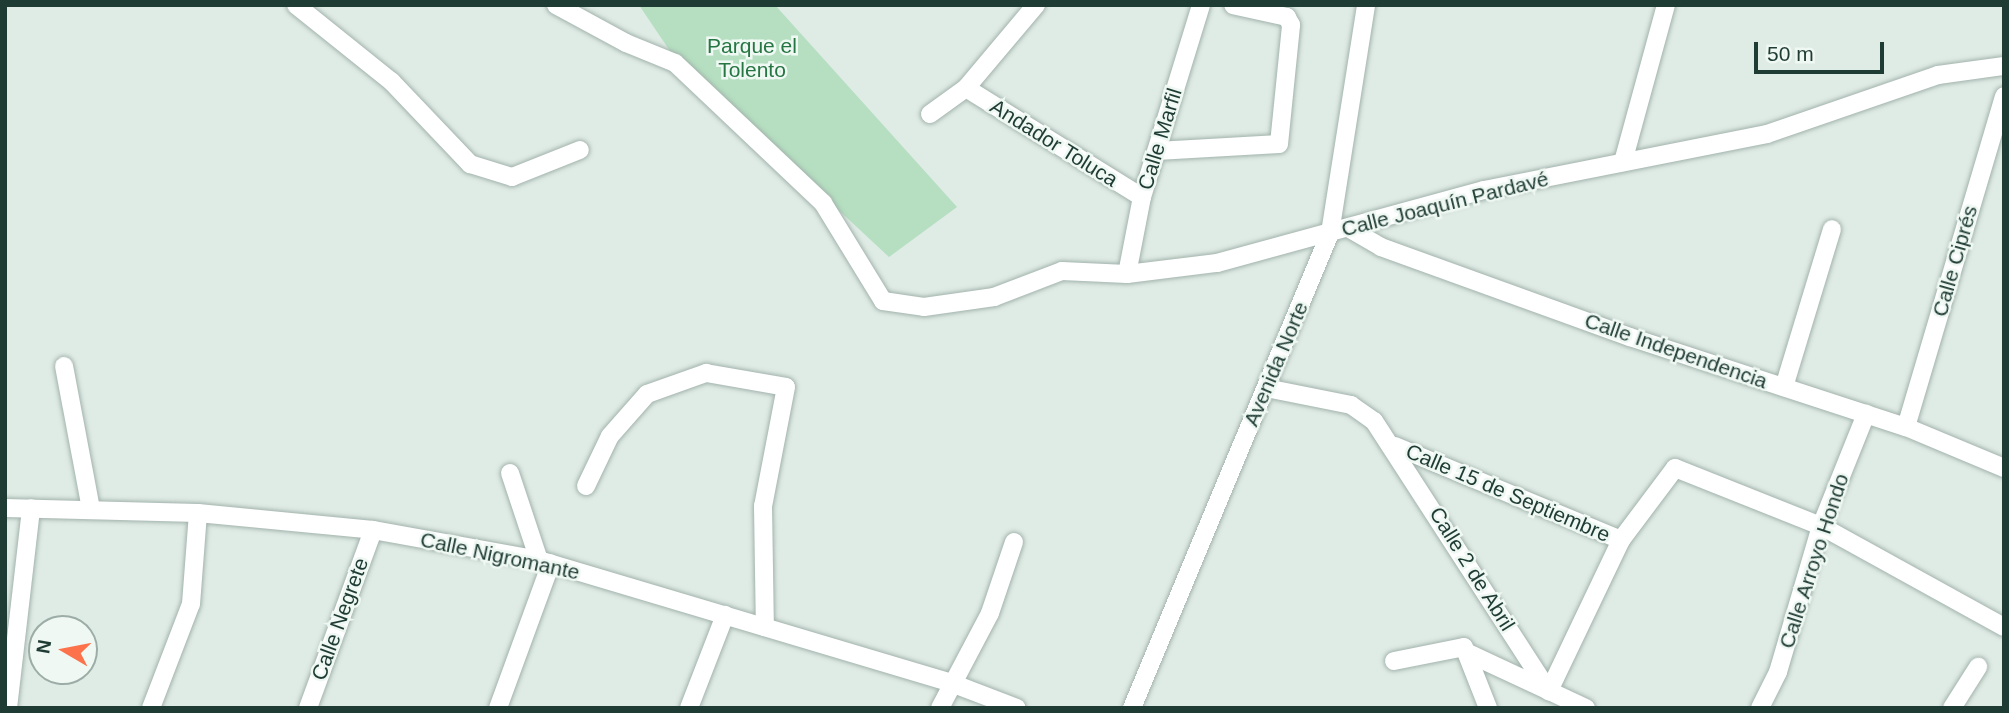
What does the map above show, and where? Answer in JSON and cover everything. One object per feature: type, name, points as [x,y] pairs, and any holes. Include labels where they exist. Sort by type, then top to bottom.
[{"type":"street","points":[[296,5],[391,81],[470,164],[512,177],[580,150]]},
{"type":"street","name":"Calle Joaquín Pardavé","points":[[556,5],[626,43],[675,63],[823,203],[883,301],[924,307],[994,297],[1062,271],[1127,274],[1217,263],[1350,229],[1484,190],[1767,134],[1938,75],[2004,66]]},
{"type":"street","points":[[930,114],[966,88],[1036,5]]},
{"type":"street","name":"Calle Marfil","points":[[1127,274],[1142,197],[1201,5]]},
{"type":"street","points":[[1157,151],[1279,144],[1291,25],[1287,18],[1233,5]]},
{"type":"street","name":"Avenida Norte","points":[[1132,708],[1330,233],[1366,5]]},
{"type":"street","points":[[1623,162],[1665,5]]},
{"type":"street","name":"Andador Toluca","points":[[966,88],[1142,197]]},
{"type":"street","name":"Calle Ciprés","points":[[1906,427],[2004,96]]},
{"type":"street","name":"Calle Independencia","points":[[1350,229],[1381,247],[1906,427],[2004,468]]},
{"type":"street","points":[[1784,387],[1832,229]]},
{"type":"street","points":[[64,366],[91,509]]},
{"type":"street","points":[[586,486],[610,436],[647,394],[706,373],[786,387],[775,461],[763,506],[765,627]]},
{"type":"street","points":[[1266,388],[1351,405],[1374,421],[1395,446]]},
{"type":"street","name":"Calle Arroyo Hondo","points":[[1760,708],[1778,673],[1821,526],[1866,414]]},
{"type":"street","name":"Calle 15 de Septiembre","points":[[1395,446],[1621,540]]},
{"type":"street","name":"Calle 2 de Abril","points":[[1395,446],[1549,691]]},
{"type":"street","points":[[1549,691],[1621,540],[1675,468],[1821,526],[2004,627]]},
{"type":"street","points":[[498,708],[545,562],[510,473]]},
{"type":"street","name":"Calle Nigromante","points":[[5,508],[198,513],[373,530],[545,562],[954,684],[1017,708]]},
{"type":"street","points":[[8,708],[30,508]]},
{"type":"street","points":[[151,708],[191,604],[198,513]]},
{"type":"street","name":"Calle Negrete","points":[[308,708],[373,530]]},
{"type":"street","points":[[940,708],[990,613],[1014,542]]},
{"type":"street","points":[[689,708],[725,615]]},
{"type":"street","points":[[1394,662],[1467,651],[1488,708]]},
{"type":"street","name":"Calle 2 de Abril","points":[[1467,651],[1586,708]]},
{"type":"street","points":[[1952,708],[1978,667]]},
{"type":"green space","name":"Parque el Tolento","points":[[639,5],[775,5],[957,207],[889,257],[674,57]]}]
